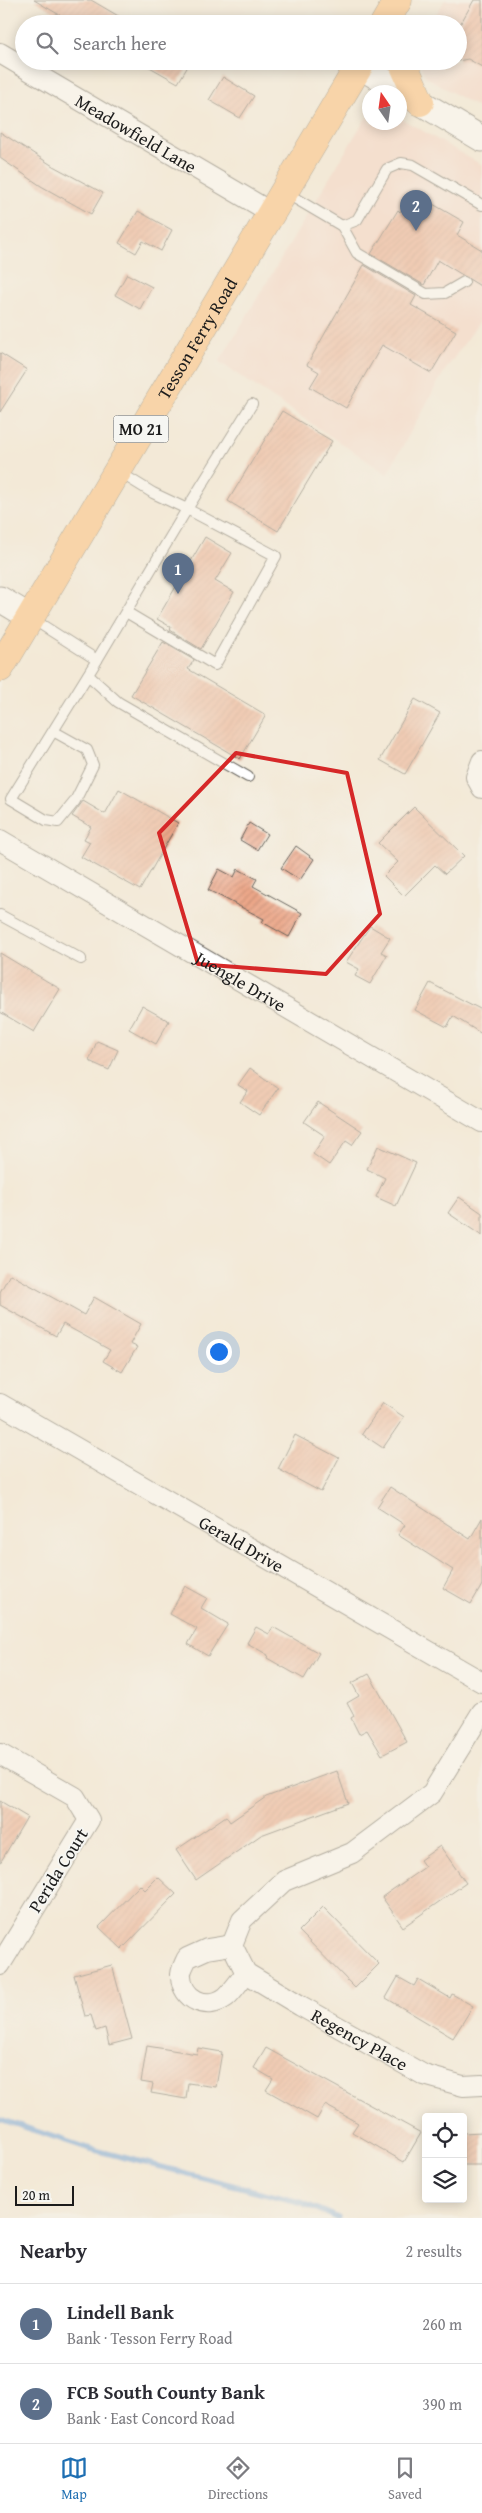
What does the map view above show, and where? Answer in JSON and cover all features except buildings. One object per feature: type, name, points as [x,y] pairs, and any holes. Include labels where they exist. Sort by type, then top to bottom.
[{"type":"main road","name":"Tesson Ferry Road","points":[[0,668],[357,70]]},
{"type":"main road","points":[[406,70],[420,102]]},
{"type":"street","name":"Meadowfield Lane","points":[[0,53],[15,61]]},
{"type":"street","name":"Meadowfield Lane","points":[[32,70],[278,203]]},
{"type":"street","points":[[372,70],[420,102],[478,132]]},
{"type":"street","points":[[0,598],[30,617]]},
{"type":"street","points":[[482,761],[476,777],[482,788]]},
{"type":"street","name":"Juengle Drive","points":[[0,840],[482,1122]]},
{"type":"street","name":"Gerald Drive","points":[[0,1404],[482,1682]]},
{"type":"street","points":[[232,1945],[206,1949],[187,1958],[180,1974],[184,1990],[195,2001],[210,2004],[226,1997],[246,1973],[232,1945],[242,1920],[284,1880],[352,1853],[432,1793],[482,1712]]},
{"type":"street","name":"Perida Court","points":[[0,1754],[75,1797],[89,1820],[0,1965]]},
{"type":"street","name":"Regency Place","points":[[246,1973],[424,2075],[463,2086],[482,2085]]},
{"type":"lane","points":[[278,203],[342,226],[357,220],[387,169],[401,163],[413,165],[482,205]]},
{"type":"lane","points":[[342,226],[356,253],[426,294],[445,293],[464,282]]},
{"type":"lane","points":[[53,731],[87,750],[93,765],[75,801],[58,822],[46,820],[11,799],[252,404]]},
{"type":"lane","points":[[117,470],[153,493],[276,556],[215,665],[126,612]]},
{"type":"lane","points":[[30,617],[97,660]]},
{"type":"lane","points":[[88,675],[118,702],[248,777]]},
{"type":"lane","points":[[0,914],[82,959]]},
{"type":"highlighted area","points":[[236,753],[347,773],[380,914],[326,974],[198,964],[159,833]]},
{"type":"shaded area","points":[[445,0],[482,0],[482,110],[426,77],[422,70],[467,70],[467,15],[436,15]]},
{"type":"shaded area","points":[[407,122],[482,165],[482,318],[444,372],[387,474],[219,362],[362,124],[362,130],[407,130]]},
{"type":"waterway","points":[[0,2119],[87,2148],[303,2203],[338,2218]]},
{"type":"place","name":"FCB South County Bank","points":[[416,231]]},
{"type":"place","name":"Lindell Bank","points":[[178,594]]}]
